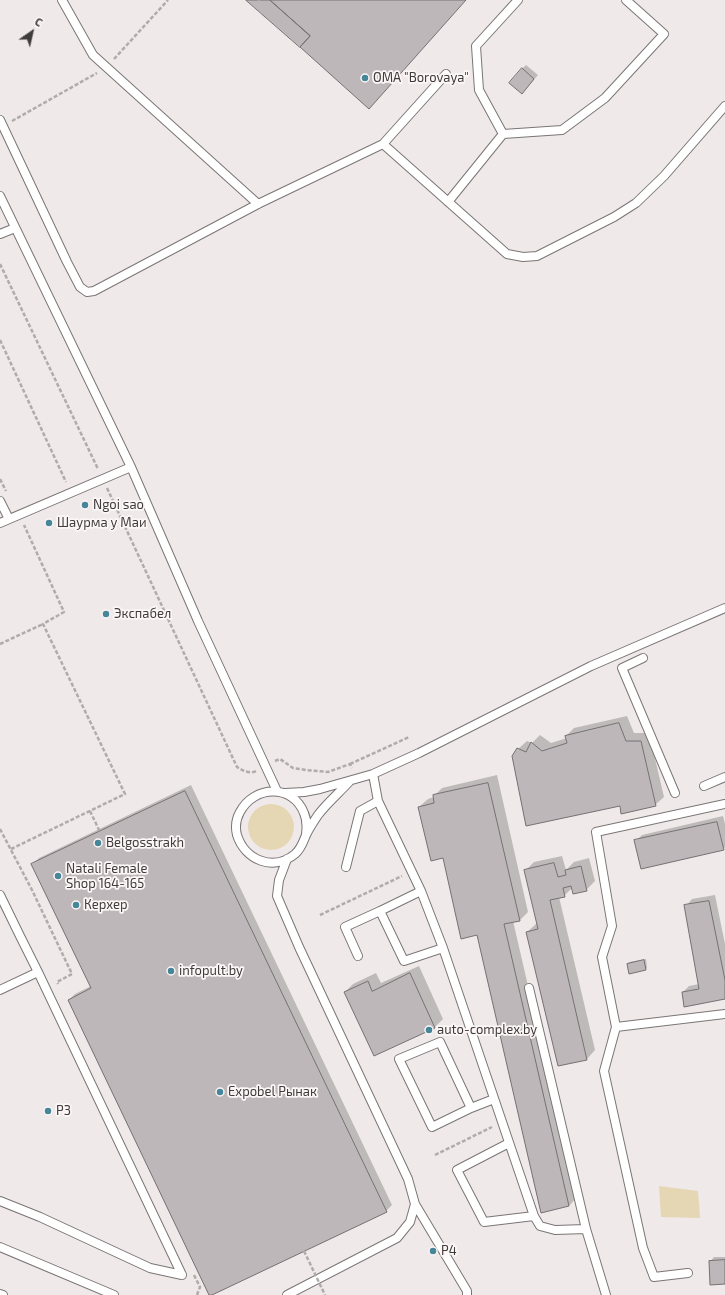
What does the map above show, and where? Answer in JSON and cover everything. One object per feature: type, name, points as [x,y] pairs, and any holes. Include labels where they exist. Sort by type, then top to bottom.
[{"type":"lane","points":[[62,0],[93,55],[258,204]]},
{"type":"lane","points":[[503,134],[479,90],[476,46],[518,0]]},
{"type":"lane","points":[[448,202],[503,134],[562,130],[605,98],[664,34],[626,0]]},
{"type":"lane","points":[[0,120],[67,262],[80,287],[87,292],[94,291],[258,204],[384,144],[446,74]]},
{"type":"lane","points":[[384,144],[507,254],[523,257],[537,256],[614,217],[636,203],[664,176],[725,106]]},
{"type":"lane","points":[[0,196],[131,467],[198,621],[265,766],[281,792],[292,798],[304,813],[307,824],[306,834]]},
{"type":"lane","points":[[0,234],[15,228]]},
{"type":"lane","points":[[0,523],[131,467]]},
{"type":"lane","points":[[0,501],[9,519]]},
{"type":"lane","points":[[354,780],[318,815],[306,834],[299,849],[287,859],[274,863],[262,862],[250,855],[240,844],[236,829],[237,817],[243,806],[250,798],[263,792],[304,792],[320,789],[373,774],[419,753],[591,666],[725,608]]},
{"type":"lane","points":[[643,658],[622,668],[676,793]]},
{"type":"lane","points":[[373,774],[378,801],[421,891],[443,948],[534,1216],[540,1226],[555,1230],[586,1229]]},
{"type":"lane","points":[[704,786],[725,777]]},
{"type":"lane","points":[[346,868],[360,811],[378,801]]},
{"type":"lane","points":[[688,1273],[654,1277],[643,1248],[604,1071],[616,1027],[602,957],[612,926],[596,832],[725,804]]},
{"type":"lane","points":[[287,859],[279,880],[277,896],[299,947],[408,1180],[415,1204],[467,1291],[467,1295]]},
{"type":"lane","points":[[358,956],[345,927],[421,891]]},
{"type":"lane","points":[[0,895],[182,1275],[150,1268],[40,1217],[0,1201]]},
{"type":"lane","points":[[380,911],[404,961],[443,948]]},
{"type":"lane","points":[[0,990],[38,972]]},
{"type":"lane","points":[[529,988],[586,1229],[606,1295]]},
{"type":"lane","points":[[616,1027],[725,1014]]},
{"type":"lane","points":[[471,1108],[440,1042],[399,1059],[432,1127],[471,1108],[494,1099]]},
{"type":"lane","points":[[509,1143],[457,1170],[484,1222],[534,1216]]},
{"type":"lane","points":[[287,1295],[397,1238],[410,1222],[415,1204]]},
{"type":"lane","points":[[0,1247],[114,1295]]},
{"type":"path","points":[[0,264],[237,768],[242,771],[253,772],[280,759],[293,768],[328,772],[409,738]]},
{"type":"path","points":[[0,340],[71,492]]},
{"type":"path","points":[[0,479],[9,496]]},
{"type":"path","points":[[0,644],[43,624],[64,612],[19,514]]},
{"type":"path","points":[[11,850],[125,794],[43,624]]},
{"type":"path","points":[[350,764],[354,780]]},
{"type":"path","points":[[90,811],[100,832]]},
{"type":"path","points":[[0,829],[72,974]]},
{"type":"path","points":[[320,915],[412,872]]},
{"type":"path","points":[[435,1155],[502,1123]]},
{"type":"path","points":[[304,1251],[325,1295]]},
{"type":"path","points":[[192,1270],[200,1287],[197,1295]]},
{"type":"shaded area","points":[[267,804],[275,804],[284,808],[290,814],[294,827],[290,840],[284,846],[275,850],[267,850],[258,846],[252,840],[248,831],[248,823],[252,814],[258,808]]},
{"type":"shaded area","points":[[659,1186],[698,1191],[700,1218],[661,1217]]},
{"type":"building","points":[[246,0],[270,0],[310,36],[300,47]]},
{"type":"building","name":"ОМА \"Borovaya\"","points":[[270,0],[466,0],[369,109],[300,47],[310,36]]},
{"type":"building","points":[[522,68],[534,79],[522,94],[509,83]]},
{"type":"building","points":[[619,723],[626,741],[641,741],[656,806],[621,814],[620,806],[526,826],[512,756],[517,748],[526,752],[531,742],[542,751],[567,743],[565,736]]},
{"type":"building","points":[[488,783],[520,921],[504,924],[569,1206],[541,1213],[477,935],[461,939],[443,858],[431,861],[418,807],[434,803],[433,795]]},
{"type":"building","name":"Expobel Рынак","points":[[185,791],[387,1212],[212,1295],[209,1295],[68,1000],[91,988],[31,864]]},
{"type":"building","points":[[717,822],[724,850],[641,869],[634,840]]},
{"type":"building","points":[[554,863],[558,877],[566,875],[565,870],[581,866],[587,891],[573,894],[571,886],[563,888],[565,897],[550,900],[587,1060],[558,1066],[526,932],[538,929],[524,870]]},
{"type":"building","points":[[709,901],[725,980],[725,999],[684,1007],[682,992],[699,989],[684,905]]},
{"type":"building","points":[[644,960],[646,970],[629,974],[627,964]]},
{"type":"building","points":[[410,973],[435,1028],[374,1056],[344,992],[368,981],[372,991]]},
{"type":"building","points":[[725,1260],[725,1284],[710,1285],[709,1261]]},
{"type":"place","name":"ОМА \"Borovaya\"","points":[[365,78]]},
{"type":"place","name":"Ngoi sao","points":[[85,505]]},
{"type":"place","name":"Шаурма у Маи","points":[[49,523]]},
{"type":"place","name":"Экспабел","points":[[106,614]]},
{"type":"place","name":"Belgosstrakh","points":[[98,843]]},
{"type":"place","name":"Natali Female Shop 164-165","points":[[58,876]]},
{"type":"place","name":"Керхер","points":[[76,905]]},
{"type":"place","name":"infopult.by","points":[[171,971]]},
{"type":"place","name":"auto-complex.by","points":[[429,1030]]},
{"type":"place","name":"Expobel Рынак","points":[[220,1092]]},
{"type":"place","name":"P3","points":[[48,1111]]},
{"type":"place","name":"P4","points":[[433,1251]]}]
